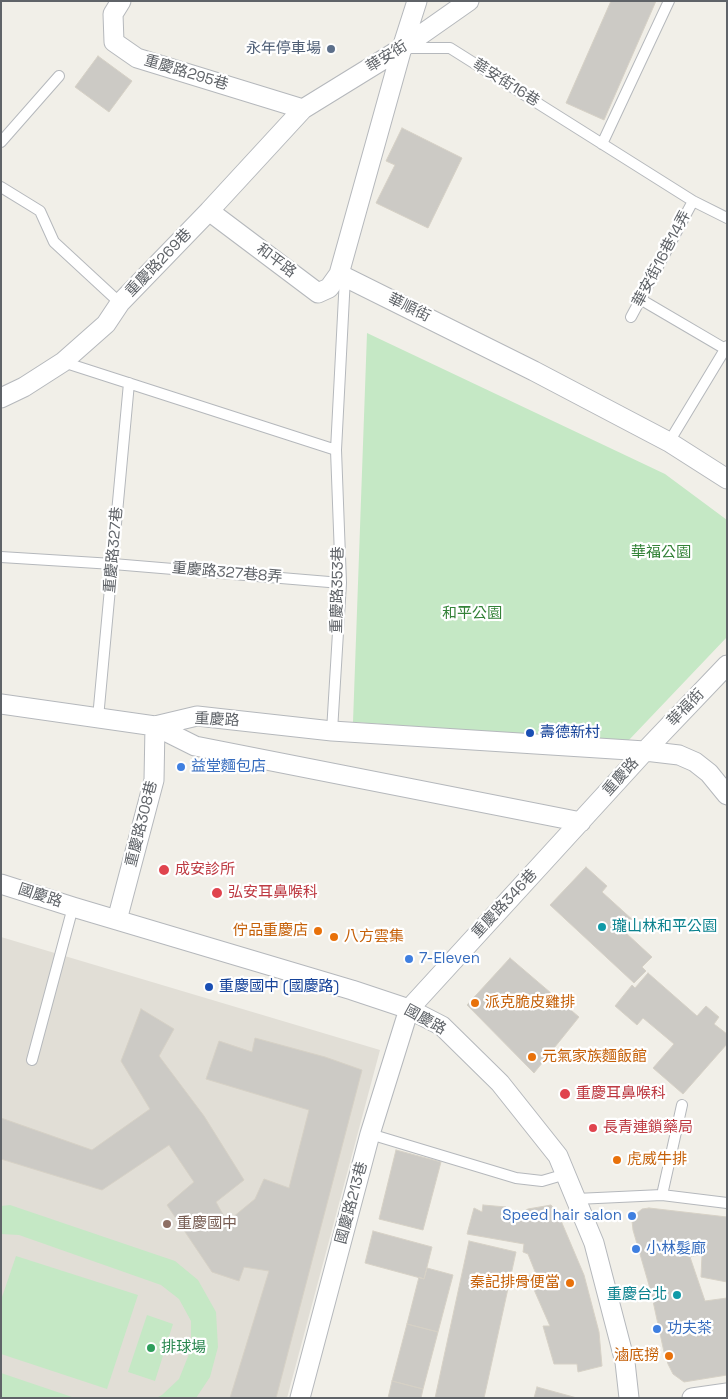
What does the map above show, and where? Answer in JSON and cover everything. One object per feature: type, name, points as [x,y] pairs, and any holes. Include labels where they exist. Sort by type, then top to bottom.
[{"type":"street","name":"重慶路295巷","points":[[121,1],[113,14],[114,42],[137,58],[303,109]]},
{"type":"street","points":[[342,276],[402,48],[417,1]]},
{"type":"street","name":"華安街","points":[[303,109],[402,48],[469,1]]},
{"type":"street","name":"重慶路269巷","points":[[1,398],[24,387],[62,362],[106,324],[120,303],[209,211],[303,109]]},
{"type":"street","name":"和平路","points":[[209,211],[318,294],[329,288],[342,276]]},
{"type":"street","name":"華順街","points":[[342,276],[534,370],[669,442],[727,479]]},
{"type":"street","name":"華福街","points":[[645,751],[727,665]]},
{"type":"street","name":"重慶路","points":[[1,704],[155,726],[195,746],[581,822],[645,751]]},
{"type":"street","name":"重慶路","points":[[155,726],[197,716],[332,731],[645,751]]},
{"type":"street","name":"重慶路308巷","points":[[117,920],[154,780],[155,726]]},
{"type":"street","points":[[645,751],[679,755],[695,762],[709,773],[727,795]]},
{"type":"street","name":"重慶路346巷","points":[[409,1009],[581,822]]},
{"type":"street","name":"國慶路","points":[[1,884],[352,990],[409,1009],[442,1026],[500,1083],[558,1156],[594,1243],[625,1362],[630,1398]]},
{"type":"street","name":"國慶路213巷","points":[[300,1398],[370,1134],[409,1009]]},
{"type":"street","points":[[692,1398],[727,1393]]},
{"type":"lane","points":[[602,144],[669,1]]},
{"type":"lane","name":"華安街16巷","points":[[402,48],[450,48],[693,201],[727,218]]},
{"type":"lane","points":[[1,142],[59,76]]},
{"type":"lane","points":[[1,187],[40,210],[54,242],[120,303]]},
{"type":"lane","name":"華安街16巷14弄","points":[[630,317],[693,201]]},
{"type":"lane","name":"重慶路353巷","points":[[332,731],[341,583],[336,450],[342,276]]},
{"type":"lane","points":[[640,299],[726,348],[669,442]]},
{"type":"lane","points":[[62,362],[336,450]]},
{"type":"lane","name":"重慶路327巷","points":[[98,718],[129,382]]},
{"type":"lane","name":"重慶路327巷8弄","points":[[1,557],[113,564],[341,583]]},
{"type":"lane","points":[[32,1060],[73,907]]},
{"type":"lane","points":[[662,1194],[682,1105]]},
{"type":"lane","points":[[370,1134],[516,1178],[542,1181],[566,1174]]},
{"type":"lane","points":[[576,1199],[662,1194],[727,1204]]},
{"type":"shaded area","name":"重慶國中","points":[[1,937],[380,1050],[287,1398],[1,1398]]},
{"type":"green space","name":"和平公園","points":[[367,333],[665,474],[727,520],[727,637],[628,741],[353,722]]},
{"type":"green space","points":[[10,1205],[175,1261],[198,1280],[216,1312],[218,1347],[210,1377],[196,1398],[156,1398],[162,1395],[179,1379],[191,1349],[191,1321],[179,1299],[161,1285],[19,1235],[1,1234],[1,1206]]},
{"type":"green space","points":[[16,1256],[138,1295],[107,1389],[1,1354],[1,1300]]},
{"type":"green space","name":"排球場","points":[[147,1315],[173,1324],[155,1381],[128,1372]]},
{"type":"green space","points":[[1,1373],[75,1398],[1,1398]]},
{"type":"building","points":[[611,1],[656,1],[604,120],[566,103]]},
{"type":"building","points":[[98,56],[132,81],[109,112],[75,87]]},
{"type":"building","points":[[402,128],[462,158],[428,228],[376,203],[395,165],[386,161]]},
{"type":"building","name":"瓏山林和平公園","points":[[586,867],[607,886],[602,892],[635,922],[626,933],[652,957],[642,967],[646,971],[634,983],[550,905]]},
{"type":"building","points":[[510,958],[579,1017],[534,1073],[467,1005]]},
{"type":"building","points":[[648,973],[697,1016],[706,1006],[719,1017],[714,1024],[727,1034],[727,1044],[683,1094],[653,1068],[674,1044],[643,1018],[637,1025],[615,1006],[632,985],[635,988]]},
{"type":"building","points":[[141,1009],[174,1029],[159,1056],[204,1116],[244,1180],[216,1202],[227,1222],[255,1199],[264,1179],[289,1188],[309,1110],[206,1079],[219,1041],[252,1052],[255,1038],[325,1057],[362,1070],[276,1398],[230,1398],[269,1271],[244,1267],[239,1281],[212,1272],[167,1205],[194,1182],[169,1145],[102,1190],[1,1159],[1,1118],[92,1150],[150,1109],[121,1061]]},
{"type":"building","points":[[396,1150],[441,1162],[423,1230],[379,1219]]},
{"type":"building","points":[[483,1205],[506,1207],[505,1212],[516,1215],[528,1209],[551,1205],[559,1216],[584,1275],[599,1332],[602,1366],[578,1372],[577,1364],[554,1364],[543,1326],[550,1326],[528,1276],[536,1274],[528,1254],[523,1252],[524,1244],[467,1234],[474,1208],[482,1212]]},
{"type":"building","name":"重慶台北","points":[[649,1208],[727,1217],[727,1282],[701,1277],[702,1254],[690,1257],[705,1301],[727,1298],[727,1375],[684,1382],[673,1374],[668,1364],[651,1292],[633,1230],[632,1221],[636,1214],[642,1209]]},
{"type":"building","points":[[373,1231],[432,1247],[424,1279],[365,1263]]},
{"type":"building","points":[[469,1241],[516,1252],[484,1398],[435,1398]]},
{"type":"building","points":[[427,1268],[453,1275],[438,1332],[407,1324],[419,1277],[424,1279]]},
{"type":"building","points":[[407,1324],[438,1332],[423,1389],[392,1381]]},
{"type":"building","points":[[392,1381],[423,1389],[421,1398],[388,1398]]},
{"type":"building","points":[[537,1387],[577,1398],[534,1398]]},
{"type":"place","name":"永年停車場","points":[[331,49]]},
{"type":"place","name":"壽德新村","points":[[530,733]]},
{"type":"place","name":"益堂麵包店","points":[[181,767]]},
{"type":"place","name":"成安診所","points":[[164,870]]},
{"type":"place","name":"弘安耳鼻喉科","points":[[217,893]]},
{"type":"place","name":"瓏山林和平公園","points":[[602,927]]},
{"type":"place","name":"佇品重慶店","points":[[318,931]]},
{"type":"place","name":"八方雲集","points":[[334,937]]},
{"type":"place","name":"7-Eleven","points":[[409,959]]},
{"type":"place","name":"重慶國中 (國慶路)","points":[[209,987]]},
{"type":"place","name":"派克脆皮雞排","points":[[475,1003]]},
{"type":"place","name":"元氣家族麵飯館","points":[[532,1057]]},
{"type":"place","name":"重慶耳鼻喉科","points":[[565,1094]]},
{"type":"place","name":"長青連鎖藥局","points":[[593,1128]]},
{"type":"place","name":"虎威牛排","points":[[617,1160]]},
{"type":"place","name":"Speed hair salon","points":[[632,1216]]},
{"type":"place","name":"重慶國中","points":[[167,1224]]},
{"type":"place","name":"小林髮廊","points":[[636,1249]]},
{"type":"place","name":"秦記排骨便當","points":[[570,1283]]},
{"type":"place","name":"重慶台北","points":[[677,1295]]},
{"type":"place","name":"功夫茶","points":[[657,1329]]},
{"type":"place","name":"排球場","points":[[151,1348]]},
{"type":"place","name":"滷底撈","points":[[669,1356]]},
{"type":"park label","name":"華福公園","points":[[661,553]]}]
